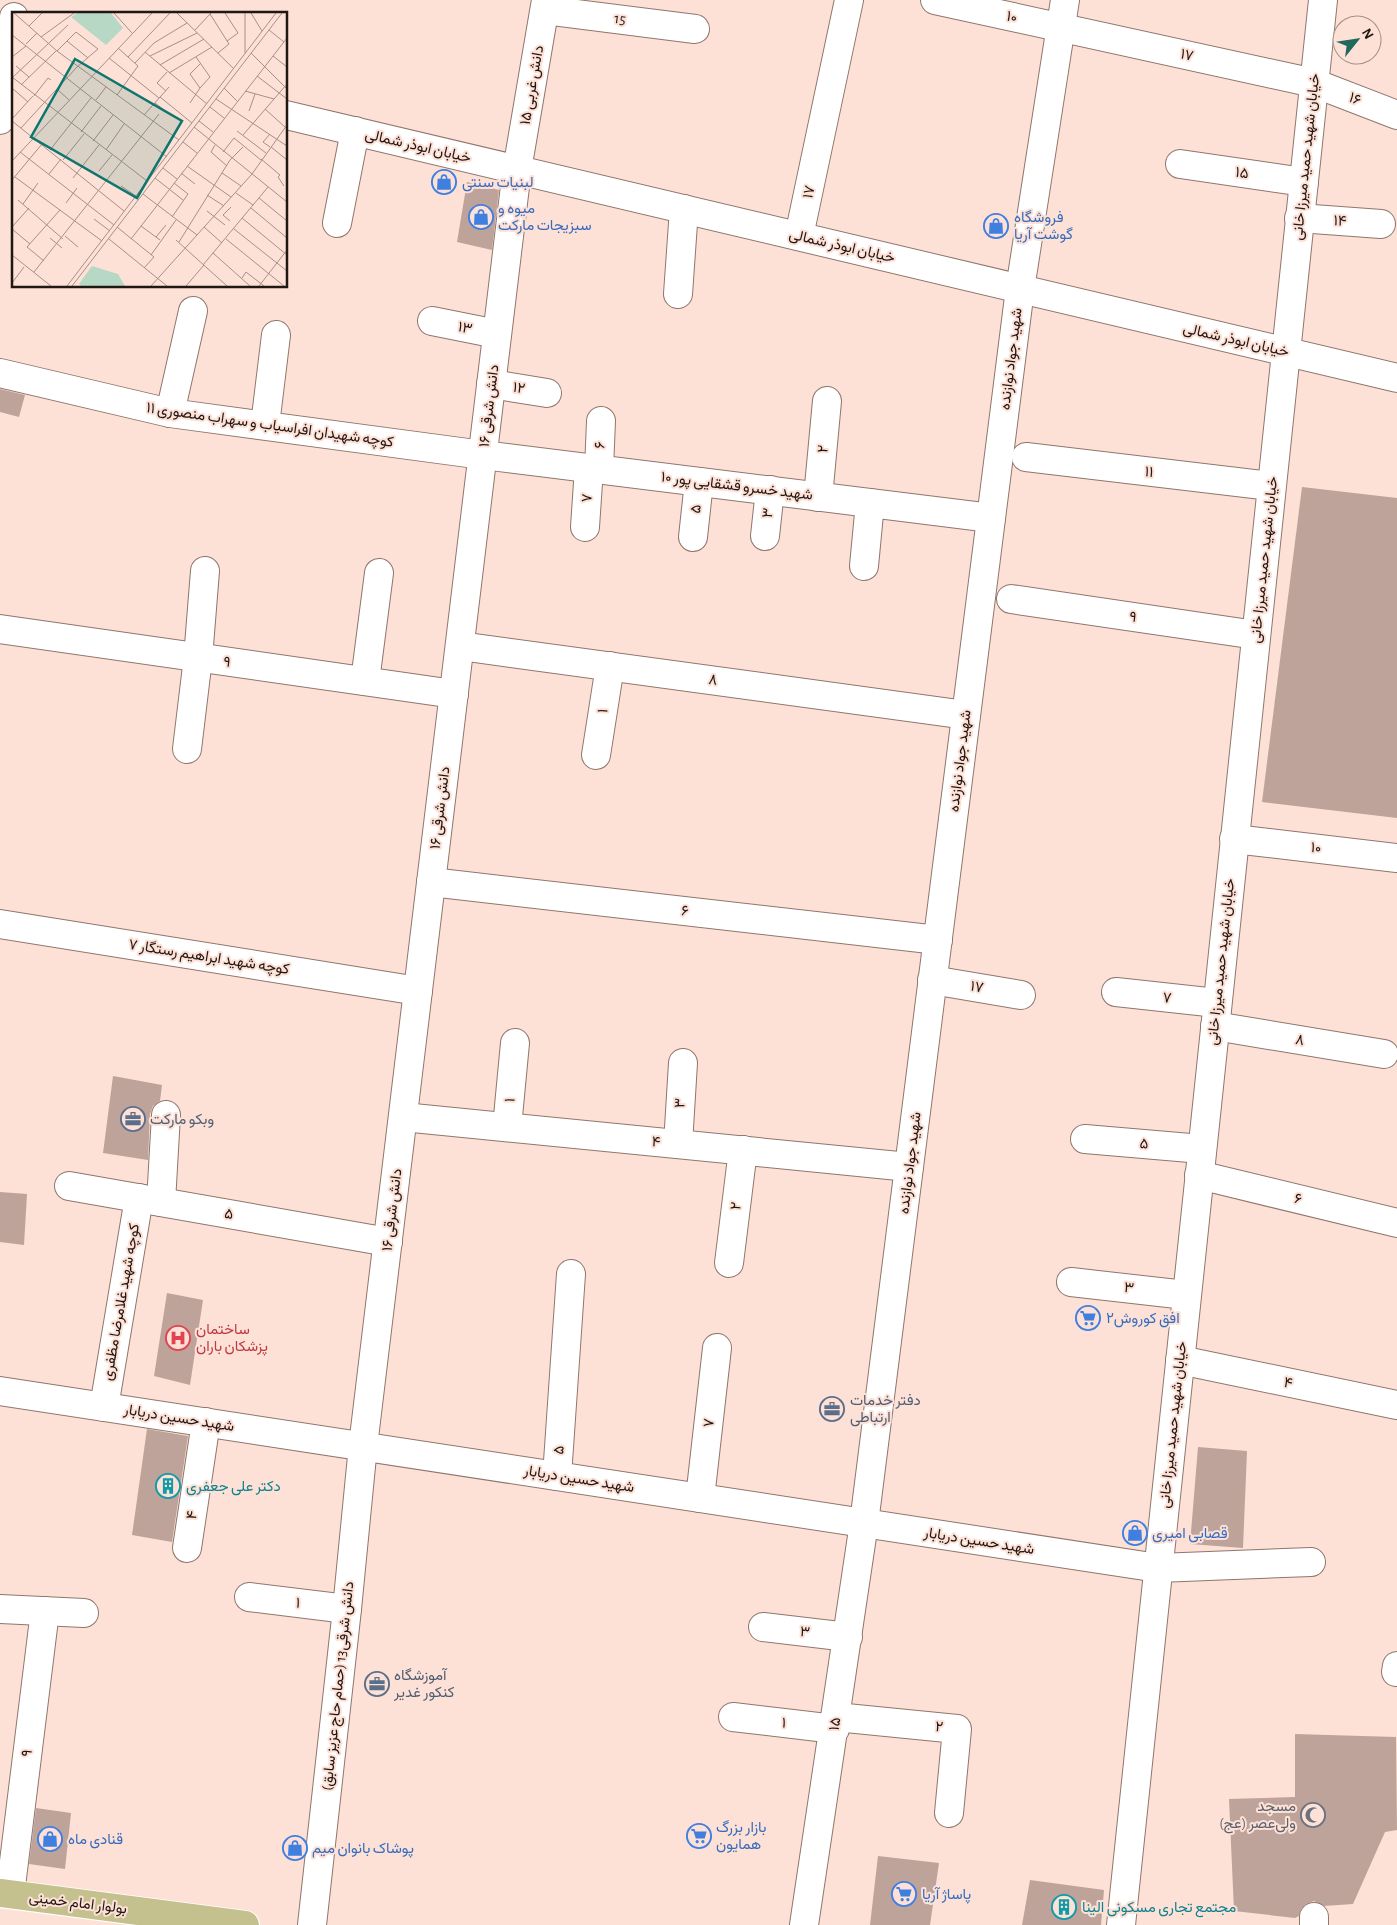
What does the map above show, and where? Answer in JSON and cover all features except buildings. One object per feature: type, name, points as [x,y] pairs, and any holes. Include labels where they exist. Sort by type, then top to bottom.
[{"type":"main road","name":"بولوار امام خمینی","points":[[5,1894],[246,1925]]},
{"type":"street","name":"۱۷","points":[[799,236],[849,0]]},
{"type":"street","name":"۱۰","points":[[935,0],[1061,28]]},
{"type":"street","name":"شهید جواد نوازنده","points":[[864,1523],[1020,289],[1065,0]]},
{"type":"street","name":"خیابان شهید حمید میرزا خانی","points":[[1121,1925],[1323,0]]},
{"type":"street","name":"15","points":[[545,5],[695,29]]},
{"type":"street","name":"دانش غربی ۱۵","points":[[518,170],[545,5]]},
{"type":"street","points":[[0,120],[12,26]]},
{"type":"street","name":"۱۷","points":[[1061,28],[1314,83]]},
{"type":"street","name":"۱۶","points":[[1314,83],[1397,115]]},
{"type":"street","name":"خیابان ابوذر شمالی","points":[[288,115],[1397,378]]},
{"type":"street","points":[[338,223],[355,131]]},
{"type":"street","name":"۱۵","points":[[1180,164],[1304,182]]},
{"type":"street","name":"دانش شرقی ۱۶","points":[[363,1446],[518,170]]},
{"type":"street","points":[[678,294],[684,209]]},
{"type":"street","name":"۱۴","points":[[1300,218],[1381,224]]},
{"type":"street","points":[[170,412],[193,311]]},
{"type":"street","name":"۱۳","points":[[432,321],[497,334]]},
{"type":"street","points":[[266,426],[276,335]]},
{"type":"street","name":"کوچه شهیدان افراسیاب و سهراب منصوری ۱۱","points":[[0,373],[170,412],[483,455]]},
{"type":"street","name":"۱۲","points":[[491,384],[547,393]]},
{"type":"street","name":"۲","points":[[818,497],[827,401]]},
{"type":"street","name":"۶","points":[[594,469],[602,421]]},
{"type":"street","name":"شهید خسرو قشقایی پور ۱۰","points":[[483,455],[991,518]]},
{"type":"street","name":"۱۱","points":[[1026,458],[1272,486]]},
{"type":"street","name":"۷","points":[[585,527],[594,469]]},
{"type":"street","name":"۵","points":[[693,537],[699,482]]},
{"type":"street","name":"۳","points":[[765,536],[770,490]]},
{"type":"street","points":[[864,566],[870,503]]},
{"type":"street","points":[[186,749],[198,658],[206,571]]},
{"type":"street","points":[[365,681],[379,572]]},
{"type":"street","name":"۹","points":[[1011,599],[1256,635]]},
{"type":"street","name":"۹","points":[[0,629],[454,694]]},
{"type":"street","name":"۸","points":[[460,646],[966,715]]},
{"type":"street","name":"۱","points":[[596,755],[610,666]]},
{"type":"street","name":"۱۰","points":[[1234,839],[1397,858]]},
{"type":"street","name":"۶","points":[[431,882],[938,940]]},
{"type":"street","name":"کوچه شهید ابراهیم رستگار ۷","points":[[0,924],[418,991]]},
{"type":"street","name":"۱۷","points":[[932,980],[1021,995]]},
{"type":"street","name":"۷","points":[[1116,992],[1216,1014]]},
{"type":"street","name":"۸","points":[[1216,1014],[1384,1054]]},
{"type":"street","name":"۱","points":[[507,1127],[515,1043]]},
{"type":"street","name":"۳","points":[[678,1144],[683,1063]]},
{"type":"street","name":"کوچه شهید غلامرضا مظفری","points":[[104,1407],[150,1200],[166,1115]]},
{"type":"street","name":"۴","points":[[403,1117],[909,1167]]},
{"type":"street","name":"۵","points":[[1086,1139],[1200,1162]]},
{"type":"street","name":"۲","points":[[729,1262],[744,1150]]},
{"type":"street","name":"۶","points":[[1200,1162],[1397,1223]]},
{"type":"street","name":"۵","points":[[69,1186],[388,1242]]},
{"type":"street","name":"۵","points":[[557,1476],[571,1274]]},
{"type":"street","name":"۳","points":[[1071,1282],[1186,1295]]},
{"type":"street","name":"۷","points":[[700,1498],[717,1348]]},
{"type":"street","name":"۴","points":[[1180,1360],[1397,1405]]},
{"type":"street","name":"شهید حسین دریابار","points":[[0,1391],[1158,1568]]},
{"type":"street","name":"۴","points":[[187,1548],[206,1422]]},
{"type":"street","name":"دانش شرقی13 (حمام حاج عزیز سابق)","points":[[312,1925],[348,1609],[363,1446]]},
{"type":"street","name":"۱۵","points":[[804,1925],[836,1723],[864,1523]]},
{"type":"street","points":[[1158,1568],[1311,1562]]},
{"type":"street","name":"۱","points":[[249,1597],[348,1609]]},
{"type":"street","points":[[0,1610],[84,1613]]},
{"type":"street","name":"۹","points":[[5,1894],[45,1611]]},
{"type":"street","name":"۳","points":[[763,1627],[848,1637]]},
{"type":"street","points":[[1396,1672],[1397,1666]]},
{"type":"street","name":"۱","points":[[733,1717],[836,1723]]},
{"type":"street","name":"۲","points":[[836,1723],[958,1729],[949,1813]]},
{"type":"place","name":"لبنیات سنتی","points":[[444,182]]},
{"type":"place","name":"میوه و سبزیجات مارکت","points":[[481,217]]},
{"type":"place","name":"فروشگاه گوشت آریا","points":[[996,226]]},
{"type":"place","name":"وبکو مارکت","points":[[133,1119]]},
{"type":"place","name":"افق کوروش۲","points":[[1088,1318]]},
{"type":"place","name":"ساختمان پزشکان باران","points":[[178,1338]]},
{"type":"place","name":"دفتر خدمات ارتباطی","points":[[832,1409]]},
{"type":"place","name":"دکتر علی جعفری","points":[[168,1486]]},
{"type":"place","name":"قصابی امیری","points":[[1135,1533]]},
{"type":"place","name":"آموزشگاه کنکور غدیر","points":[[377,1684]]},
{"type":"place","name":"مسجد ولی‌عصر (عج)","points":[[1313,1815]]},
{"type":"place","name":"بازار بزرگ همایون","points":[[699,1836]]},
{"type":"place","name":"قنادی ماه","points":[[50,1839]]},
{"type":"place","name":"پوشاک بانوان میم","points":[[295,1848]]},
{"type":"place","name":"پاساژ آریا","points":[[904,1894]]},
{"type":"place","name":"مجتمع تجاری مسکونی الینا","points":[[1064,1907]]}]
